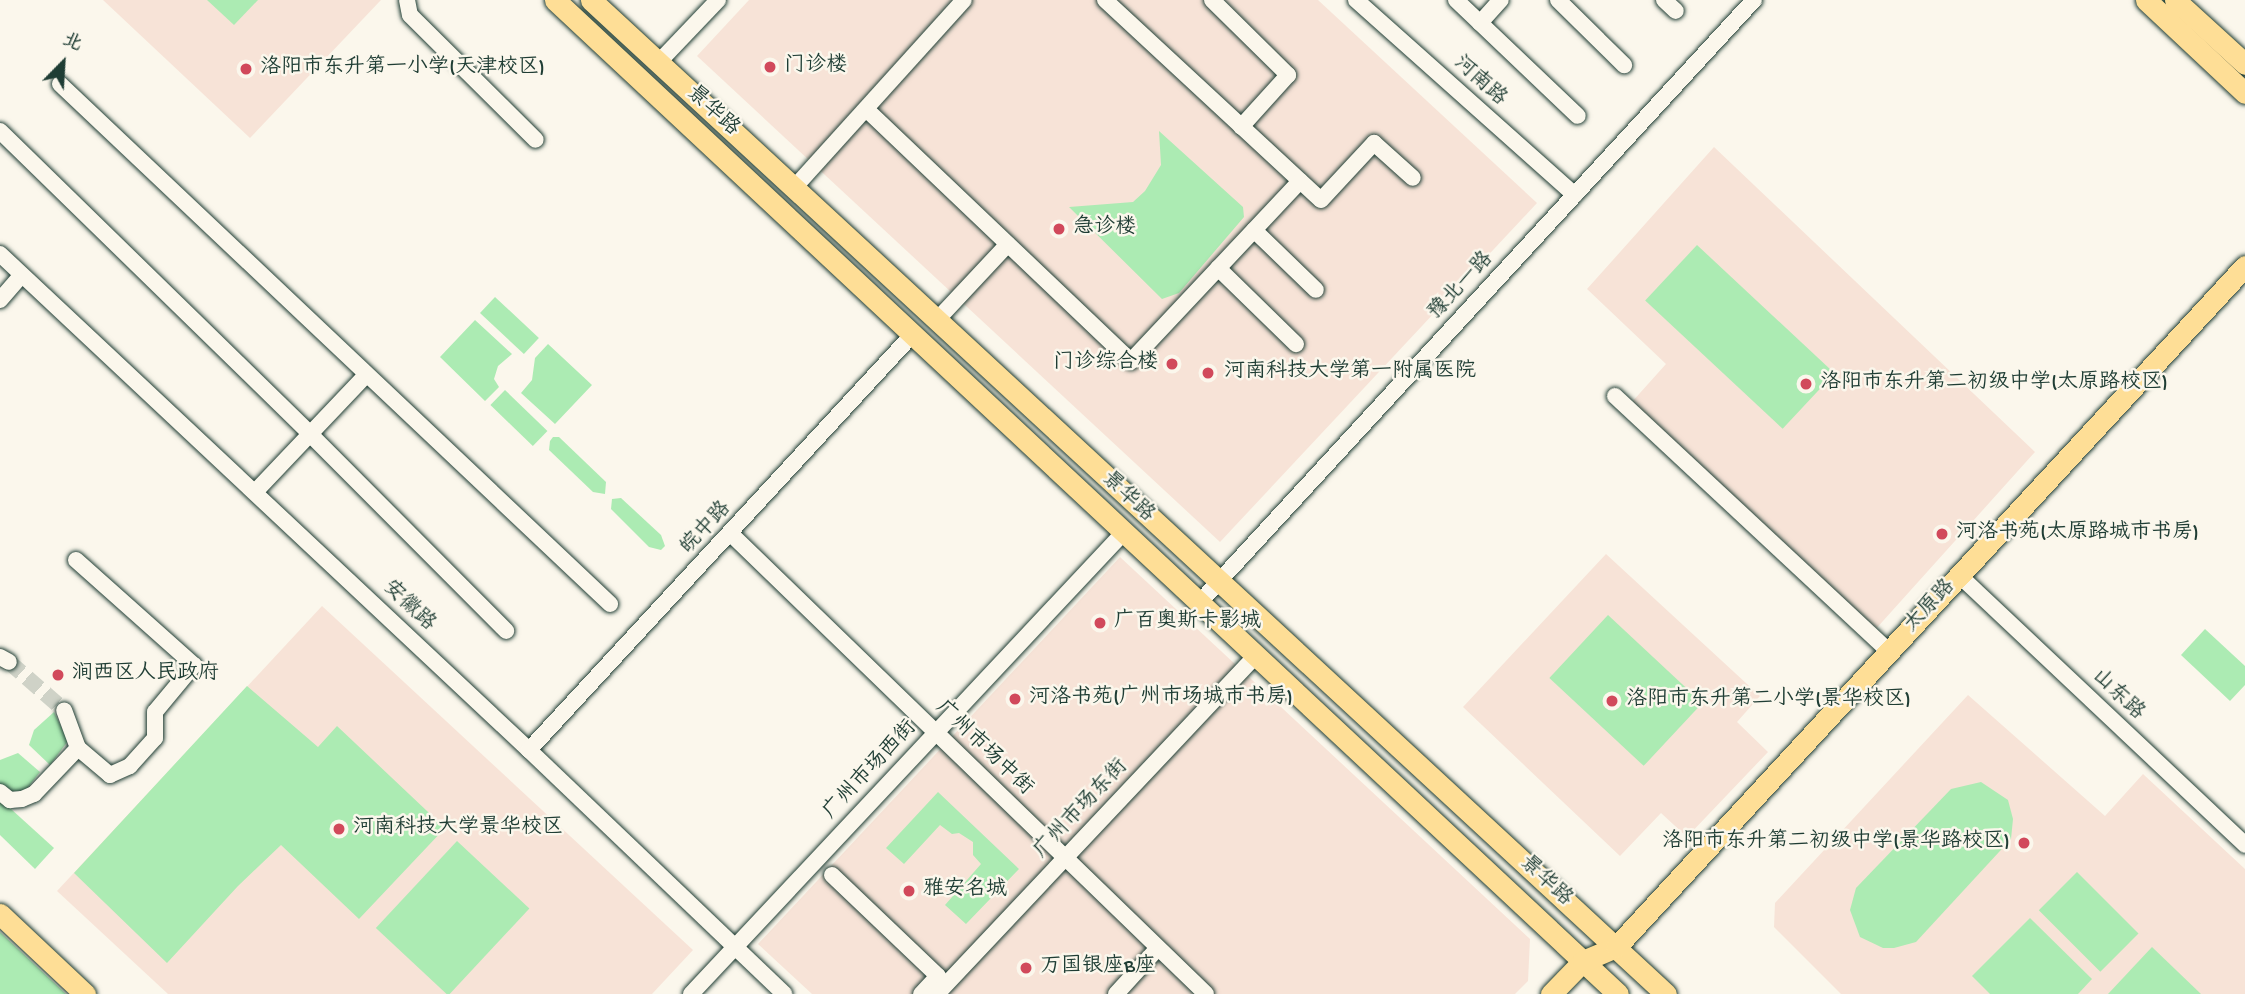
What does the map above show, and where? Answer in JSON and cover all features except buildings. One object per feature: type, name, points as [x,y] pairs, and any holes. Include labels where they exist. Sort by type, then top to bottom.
[{"type":"main road","name":"景华路","points":[[555,0],[1257,654],[1583,961],[1610,991]]},
{"type":"main road","name":"景华路","points":[[591,0],[1666,994]]},
{"type":"main road","points":[[2146,0],[2245,93]]},
{"type":"main road","points":[[2175,0],[2245,64]]},
{"type":"main road","name":"太原路","points":[[1551,994],[1583,961],[1616,947],[2245,266]]},
{"type":"main road","points":[[0,914],[85,994]]},
{"type":"main road","points":[[1610,991],[1616,947]]},
{"type":"street","points":[[407,0],[410,15],[536,140]]},
{"type":"street","points":[[658,63],[718,0]]},
{"type":"street","points":[[794,188],[964,0]]},
{"type":"street","points":[[1105,0],[1321,201],[1374,143],[1413,178]]},
{"type":"street","points":[[1212,0],[1288,75],[1241,127]]},
{"type":"street","name":"河南路","points":[[1356,0],[1574,195]]},
{"type":"street","points":[[1456,0],[1578,116]]},
{"type":"street","points":[[1480,23],[1501,0]]},
{"type":"street","points":[[1558,0],[1624,65]]},
{"type":"street","name":"豫北一路","points":[[1200,602],[1754,0]]},
{"type":"street","points":[[60,84],[610,604]]},
{"type":"street","points":[[866,108],[1131,361],[1300,181]]},
{"type":"street","points":[[0,131],[310,433],[506,631]]},
{"type":"street","points":[[1254,230],[1316,290]]},
{"type":"street","points":[[936,321],[1008,244]]},
{"type":"street","name":"安徽路","points":[[0,254],[529,750],[784,994]]},
{"type":"street","points":[[1218,268],[1297,344]]},
{"type":"street","points":[[0,300],[22,275]]},
{"type":"street","name":"皖中路","points":[[529,750],[913,334]]},
{"type":"street","points":[[255,492],[366,375]]},
{"type":"street","points":[[1615,396],[1890,652]]},
{"type":"street","name":"广州市场西街","points":[[691,994],[1125,531]]},
{"type":"street","name":"广州市场中街","points":[[731,534],[1206,994]]},
{"type":"street","points":[[64,710],[78,748],[110,775],[131,766],[155,738],[155,712],[194,665],[76,560]]},
{"type":"street","name":"山东路","points":[[1960,576],[2245,845]]},
{"type":"street","name":"广州市场东街","points":[[937,994],[1257,654]]},
{"type":"street","points":[[0,792],[10,800],[34,794],[78,748]]},
{"type":"street","points":[[832,875],[938,976],[921,994]]},
{"type":"street","points":[[1116,994],[1158,948]]},
{"type":"shaded area","name":"洛阳市东升第一小学(天津校区)","points":[[103,0],[381,0],[250,138]]},
{"type":"shaded area","name":"河南科技大学第一附属医院","points":[[749,0],[1318,0],[1537,203],[1220,542],[697,56]]},
{"type":"shaded area","name":"洛阳市东升第二初级中学(太原路校区)","points":[[1714,147],[2035,452],[1874,631],[1631,403],[1666,364],[1587,289]]},
{"type":"shaded area","name":"洛阳市东升第二小学(景华校区)","points":[[1606,554],[1760,696],[1737,722],[1768,752],[1687,837],[1661,813],[1620,856],[1463,707]]},
{"type":"shaded area","points":[[1120,557],[1530,939],[1528,981],[1515,994],[812,994],[758,944]]},
{"type":"shaded area","name":"河南科技大学景华校区","points":[[322,606],[693,950],[652,994],[168,994],[57,891]]},
{"type":"shaded area","name":"洛阳市东升第二初级中学(景华路校区)","points":[[1968,695],[2105,816],[2143,774],[2245,869],[2245,994],[1841,994],[1774,927],[1775,903]]},
{"type":"green space","points":[[207,0],[258,0],[234,25]]},
{"type":"green space","points":[[1159,131],[1243,207],[1244,217],[1179,293],[1162,299],[1069,207],[1133,202],[1145,191],[1161,165]]},
{"type":"green space","points":[[1697,245],[1834,373],[1783,429],[1645,301]]},
{"type":"green space","points":[[495,297],[539,338],[524,354],[480,313]]},
{"type":"green space","points":[[475,320],[512,354],[498,366],[494,379],[499,387],[485,401],[440,357]]},
{"type":"green space","points":[[548,344],[592,385],[555,424],[521,393],[532,380],[535,358]]},
{"type":"green space","points":[[505,390],[547,431],[533,446],[490,405]]},
{"type":"green space","points":[[553,437],[559,437],[606,482],[605,494],[593,492],[549,450]]},
{"type":"green space","points":[[621,498],[661,535],[665,546],[661,550],[649,547],[611,509],[612,499]]},
{"type":"green space","points":[[1608,615],[1702,703],[1644,766],[1549,678]]},
{"type":"green space","points":[[2205,629],[2245,666],[2245,685],[2230,701],[2181,655]]},
{"type":"green space","points":[[247,686],[318,747],[337,726],[445,828],[359,919],[281,845],[238,886],[167,963],[74,873]]},
{"type":"green space","points":[[54,712],[68,741],[50,765],[29,745],[34,730]]},
{"type":"green space","points":[[18,753],[40,772],[26,790],[9,792],[0,784],[0,760]]},
{"type":"green space","points":[[1981,782],[2008,800],[2013,819],[2011,839],[1916,942],[1883,948],[1860,937],[1850,910],[1856,888],[1951,789]]},
{"type":"green space","points":[[938,792],[1019,869],[966,924],[945,905],[981,864],[973,855],[973,842],[959,833],[952,834],[940,825],[904,864],[886,848]]},
{"type":"green space","points":[[0,799],[54,848],[35,869],[0,835]]},
{"type":"green space","points":[[457,841],[529,909],[450,994],[376,928]]},
{"type":"green space","points":[[2077,872],[2139,934],[2100,972],[2039,910]]},
{"type":"green space","points":[[2030,918],[2092,979],[2078,994],[1990,994],[1972,976]]},
{"type":"green space","points":[[0,932],[66,994],[0,994]]},
{"type":"green space","points":[[2152,947],[2201,994],[2108,994]]},
{"type":"tunnel","points":[[9,662],[64,710]]},
{"type":"place","name":"门诊楼","points":[[770,67]]},
{"type":"place","name":"洛阳市东升第一小学(天津校区)","points":[[246,69]]},
{"type":"place","name":"急诊楼","points":[[1059,229]]},
{"type":"place","name":"门诊综合楼","points":[[1172,364]]},
{"type":"place","name":"河南科技大学第一附属医院","points":[[1208,373]]},
{"type":"place","name":"洛阳市东升第二初级中学(太原路校区)","points":[[1806,384]]},
{"type":"place","name":"河洛书苑(太原路城市书房)","points":[[1942,534]]},
{"type":"place","name":"广百奥斯卡影城","points":[[1100,623]]},
{"type":"place","name":"涧西区人民政府","points":[[58,675]]},
{"type":"place","name":"河洛书苑(广州市场城市书房)","points":[[1015,699]]},
{"type":"place","name":"洛阳市东升第二小学(景华校区)","points":[[1612,701]]},
{"type":"place","name":"河南科技大学景华校区","points":[[339,829]]},
{"type":"place","name":"洛阳市东升第二初级中学(景华路校区)","points":[[2024,843]]},
{"type":"place","name":"雅安名城","points":[[909,891]]},
{"type":"place","name":"万国银座B座","points":[[1026,968]]}]
